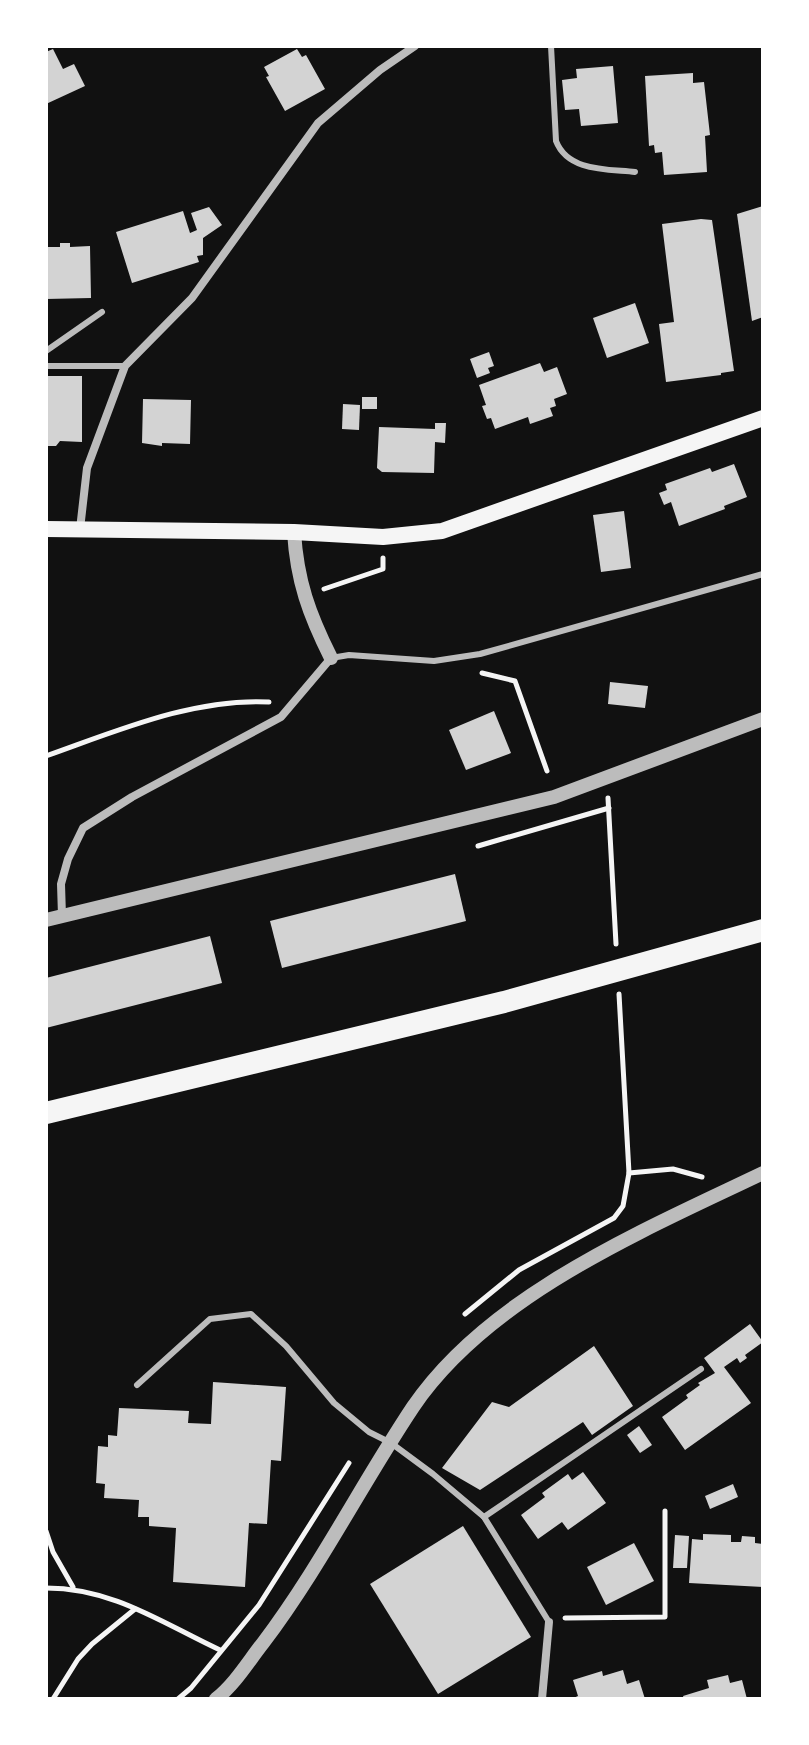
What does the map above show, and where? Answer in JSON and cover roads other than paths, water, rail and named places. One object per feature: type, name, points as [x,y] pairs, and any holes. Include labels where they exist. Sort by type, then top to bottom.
[{"type":"highway","points":[[46,1113],[458,1014],[763,930]]},
{"type":"main road","points":[[46,529],[294,532],[383,537],[442,531],[763,418]]},
{"type":"street","points":[[80,529],[87,468],[125,366],[192,298],[318,123],[380,70],[415,46]]},
{"type":"street","points":[[62,916],[61,884],[68,859],[83,828],[132,797],[281,717],[331,658],[304,595],[296,567],[294,532]]},
{"type":"street","points":[[46,920],[554,797],[763,719]]},
{"type":"street","points":[[221,1698],[288,1609],[415,1405],[459,1354],[499,1319],[542,1288],[594,1258],[763,1173]]},
{"type":"street","points":[[542,1699],[549,1622]]},
{"type":"lane","points":[[551,46],[556,141],[560,151],[578,163],[635,172]]},
{"type":"lane","points":[[46,351],[102,312]]},
{"type":"lane","points":[[46,366],[125,366]]},
{"type":"lane","points":[[331,658],[349,655],[434,661],[480,654],[763,574]]},
{"type":"lane","points":[[137,1385],[210,1319],[251,1314],[286,1346],[334,1403],[369,1432],[391,1443],[433,1474],[484,1517],[549,1622]]},
{"type":"lane","points":[[484,1517],[701,1369]]}]
